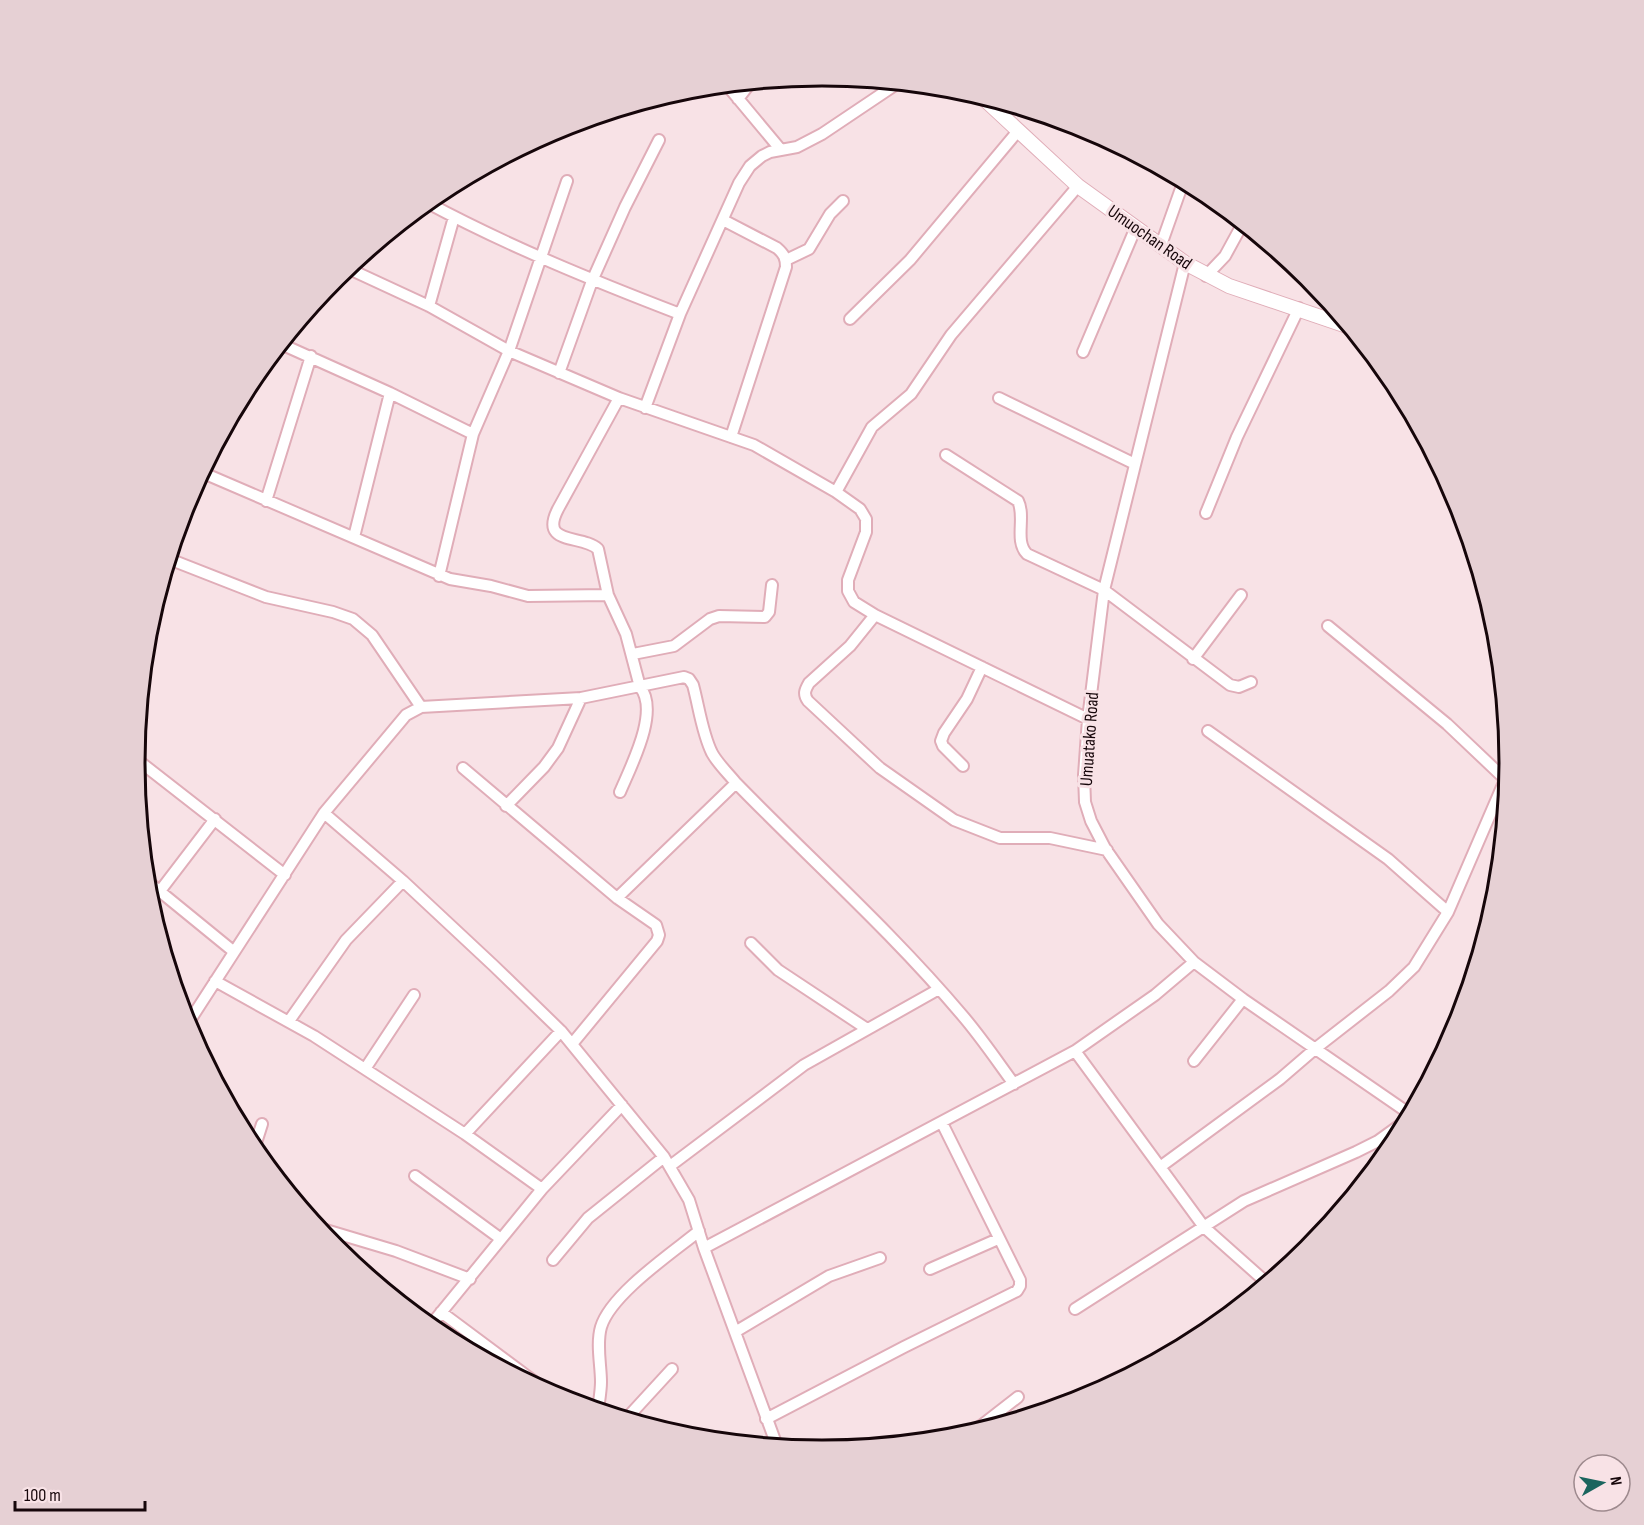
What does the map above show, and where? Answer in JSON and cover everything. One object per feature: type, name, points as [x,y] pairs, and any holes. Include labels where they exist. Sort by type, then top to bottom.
[{"type":"street","points":[[645,408],[680,314],[739,183],[750,166],[770,152],[797,147],[822,134],[888,89]]},
{"type":"street","points":[[738,99],[745,90]]},
{"type":"street","points":[[732,91],[781,150]]},
{"type":"street","name":"Umuochan Road","points":[[994,108],[1078,186],[1185,263],[1229,286],[1336,322]]},
{"type":"street","points":[[850,319],[910,260],[1018,131]]},
{"type":"street","points":[[559,373],[592,281],[625,207],[659,140]]},
{"type":"street","points":[[439,576],[473,435],[509,351],[567,181]]},
{"type":"street","points":[[836,492],[872,427],[911,394],[951,335],[1078,186]]},
{"type":"street","points":[[1161,245],[1181,189]]},
{"type":"street","points":[[786,260],[809,249],[830,214],[843,201]]},
{"type":"street","points":[[436,207],[592,281],[680,314]]},
{"type":"street","points":[[429,306],[454,217]]},
{"type":"street","points":[[723,220],[777,248],[786,260],[773,311],[731,437]]},
{"type":"street","points":[[1083,352],[1136,227]]},
{"type":"street","points":[[1206,276],[1225,256],[1239,230]]},
{"type":"street","name":"Umuatako Road","points":[[1185,263],[1104,590],[1088,719],[1084,775],[1086,802],[1091,821],[1107,850],[1158,924],[1194,962],[1243,999],[1403,1109]]},
{"type":"street","points":[[357,272],[429,306],[509,351],[619,398],[731,437],[776,456],[836,492],[860,509],[866,519],[866,532],[848,580],[848,591],[854,602],[875,615],[1088,719]]},
{"type":"street","points":[[1206,513],[1241,428],[1299,309]]},
{"type":"street","points":[[288,347],[390,393],[473,435]]},
{"type":"street","points":[[266,501],[311,356]]},
{"type":"street","points":[[354,537],[390,393]]},
{"type":"street","points":[[619,398],[558,509],[553,526],[556,533],[563,537],[589,543],[598,549],[608,594],[633,654],[640,687],[646,694],[646,720],[634,760],[620,792]]},
{"type":"street","points":[[999,398],[1135,464]]},
{"type":"street","points":[[946,455],[1018,501],[1022,514],[1021,544],[1027,554],[1104,590],[1230,684],[1239,687],[1251,682]]},
{"type":"street","points":[[209,476],[439,576],[528,596],[608,594]]},
{"type":"street","points":[[176,561],[266,597],[333,612],[353,619],[372,635],[422,707]]},
{"type":"street","points":[[633,654],[675,646],[703,624],[719,616],[765,617],[769,612],[772,585]]},
{"type":"street","points":[[1194,659],[1241,595]]},
{"type":"street","points":[[875,615],[850,645],[809,683],[805,690],[808,701],[880,768],[954,820],[1000,838],[1050,838],[1107,850]]},
{"type":"street","points":[[1328,626],[1499,769]]},
{"type":"street","points":[[963,766],[943,746],[941,741],[967,699],[982,667]]},
{"type":"street","points":[[194,1013],[324,813],[406,715],[422,707],[581,698],[680,677],[689,679],[693,685],[713,754],[736,783],[864,909],[939,989],[978,1034],[1014,1084]]},
{"type":"street","points":[[506,806],[544,767],[558,748],[581,698]]},
{"type":"street","points":[[1208,731],[1388,858],[1448,912]]},
{"type":"street","points":[[145,766],[285,876]]},
{"type":"street","points":[[463,768],[618,898],[656,926],[659,935],[657,941],[572,1044]]},
{"type":"street","points":[[618,898],[736,783]]},
{"type":"street","points":[[1160,1167],[1258,1096],[1389,991],[1414,968],[1448,912],[1498,796]]},
{"type":"street","points":[[324,813],[403,881],[561,1032],[667,1162],[689,1200],[704,1248],[774,1438]]},
{"type":"street","points":[[160,891],[215,819]]},
{"type":"street","points":[[288,1021],[346,940],[403,881]]},
{"type":"street","points":[[157,889],[233,951]]},
{"type":"street","points":[[751,943],[778,970],[867,1029]]},
{"type":"street","points":[[704,1248],[1075,1052],[1155,995],[1194,962]]},
{"type":"street","points":[[215,981],[288,1021],[365,1069],[465,1134],[542,1189]]},
{"type":"street","points":[[553,1260],[588,1218],[804,1065],[939,989]]},
{"type":"street","points":[[365,1069],[414,994]]},
{"type":"street","points":[[1194,1061],[1243,999]]},
{"type":"street","points":[[465,1134],[561,1032]]},
{"type":"street","points":[[1075,1052],[1204,1227],[1261,1277]]},
{"type":"street","points":[[436,1318],[542,1189],[622,1105]]},
{"type":"street","points":[[766,1419],[1017,1291],[1020,1286],[1020,1280],[942,1122]]},
{"type":"street","points":[[258,1137],[262,1124]]},
{"type":"street","points":[[1075,1309],[1244,1201],[1356,1152],[1388,1134]]},
{"type":"street","points":[[415,1176],[501,1239]]},
{"type":"street","points":[[599,1402],[601,1386],[599,1340],[601,1326],[608,1313],[632,1286],[699,1231]]},
{"type":"street","points":[[335,1233],[396,1251],[470,1279]]},
{"type":"street","points":[[930,1269],[998,1239]]},
{"type":"street","points":[[735,1332],[829,1276],[880,1257]]},
{"type":"street","points":[[441,1312],[509,1363]]},
{"type":"street","points":[[633,1412],[672,1369]]},
{"type":"street","points":[[992,1417],[1018,1397]]}]
